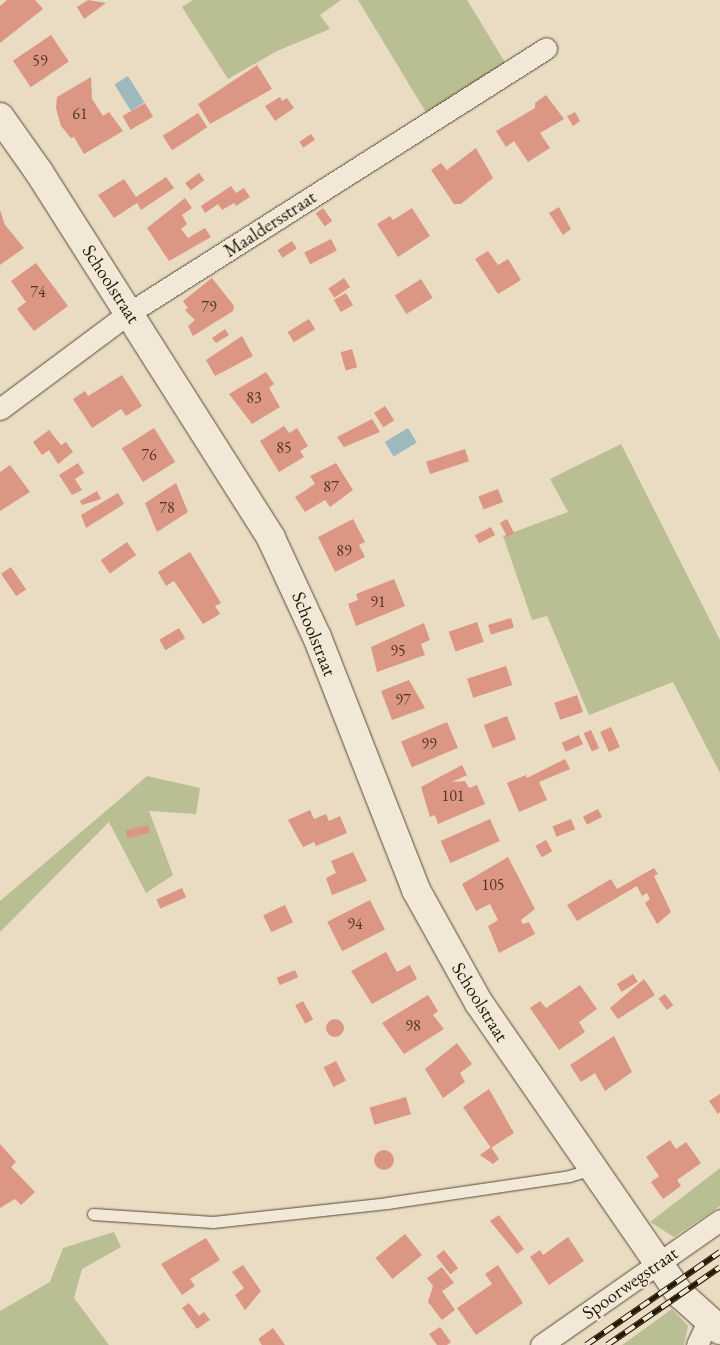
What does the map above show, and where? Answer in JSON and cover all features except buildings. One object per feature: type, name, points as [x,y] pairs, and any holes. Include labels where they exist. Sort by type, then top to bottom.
[{"type":"street","name":"Maaldersstraat","points":[[0,409],[130,313],[546,48]]},
{"type":"street","name":"Schoolstraat","points":[[0,117],[130,313],[252,505],[288,571],[317,637],[390,833],[444,943],[506,1044],[708,1332]]},
{"type":"street","name":"Spoorwegstraat","points":[[541,1345],[720,1220]]},
{"type":"lane","points":[[93,1214],[213,1222],[387,1202],[569,1176],[592,1169]]},
{"type":"green space","points":[[193,0],[341,0],[320,15],[330,29],[277,51],[228,79],[182,7]]},
{"type":"green space","points":[[358,0],[467,0],[506,64],[427,114]]},
{"type":"green space","points":[[621,444],[720,640],[720,773],[673,682],[589,715],[547,616],[532,620],[503,536],[568,512],[550,479]]},
{"type":"green space","points":[[147,776],[200,788],[196,814],[149,811],[173,875],[146,893],[109,822],[0,932],[0,901]]},
{"type":"green space","points":[[720,1168],[720,1206],[674,1237],[650,1222]]},
{"type":"green space","points":[[114,1232],[121,1247],[82,1269],[74,1298],[109,1345],[0,1345],[0,1311],[50,1282],[63,1248]]},
{"type":"green space","points":[[672,1309],[688,1326],[684,1345],[622,1345]]},
{"type":"water","points":[[128,76],[144,102],[131,111],[114,84]]},
{"type":"water","points":[[408,428],[417,443],[394,456],[385,442]]},
{"type":"railway","points":[[586,1345],[720,1252]]},
{"type":"railway","points":[[607,1345],[720,1267]]}]
